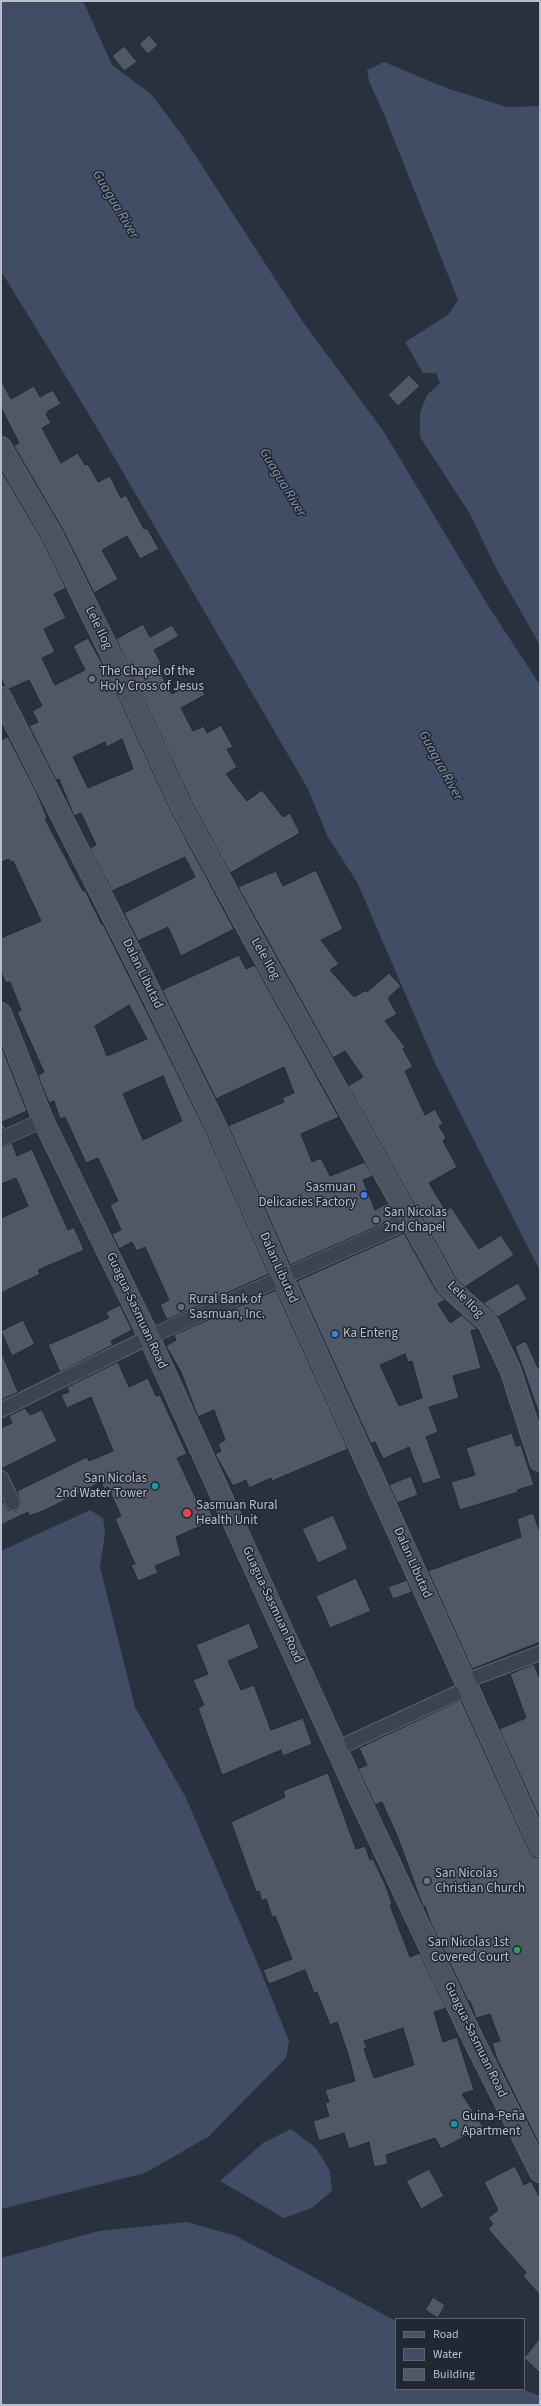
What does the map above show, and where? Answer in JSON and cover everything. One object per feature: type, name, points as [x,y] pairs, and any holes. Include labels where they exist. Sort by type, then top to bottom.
[{"type":"street","name":"Lele Ilog","points":[[1,447],[52,536],[118,669],[181,806],[245,924],[412,1220],[447,1286],[488,1323],[510,1369],[540,1461]]},
{"type":"street","name":"Dalan Libutad","points":[[1,697],[214,1122],[540,1846]]},
{"type":"street","name":"Guagua-Sasmuan Road","points":[[1,1013],[43,1120],[149,1338],[470,2033],[540,2172]]},
{"type":"street","points":[[1,1139],[43,1120]]},
{"type":"street","points":[[1,1410],[149,1338],[412,1220]]},
{"type":"street","points":[[1,1478],[13,1503]]},
{"type":"street","points":[[338,1748],[467,1685],[540,1653]]},
{"type":"water","name":"Guagua River","points":[[1,1],[83,1],[112,65],[151,94],[184,138],[303,322],[384,432],[487,604],[540,685],[540,1271],[435,1063],[357,882],[328,837],[307,787],[90,416],[1,271]]},
{"type":"water","points":[[384,62],[449,89],[507,107],[540,106],[540,645],[496,568],[470,514],[420,437],[420,413],[427,395],[440,383],[436,373],[423,373],[405,342],[448,315],[458,300],[384,114],[369,81],[367,70]]},
{"type":"water","points":[[90,1510],[103,1518],[105,1534],[100,1567],[135,1707],[186,1798],[259,1967],[289,2041],[286,2058],[208,2137],[145,2173],[1,2209],[1,1551]]},
{"type":"water","points":[[291,2129],[316,2148],[330,2171],[332,2191],[312,2208],[284,2218],[220,2181],[263,2143]]},
{"type":"water","points":[[187,2222],[236,2236],[395,2320],[395,2390],[525,2390],[540,2396],[540,2405],[1,2405],[1,2258],[99,2231]]},
{"type":"building","points":[[149,35],[158,45],[148,54],[139,44]]},
{"type":"building","points":[[124,46],[137,62],[124,71],[112,56]]},
{"type":"building","points":[[409,375],[420,386],[398,406],[388,395]]},
{"type":"building","points":[[1,380],[11,399],[34,386],[40,397],[53,390],[61,404],[48,411],[46,414],[51,423],[42,428],[61,463],[78,453],[85,465],[88,464],[98,482],[110,476],[121,498],[126,495],[144,529],[147,528],[159,549],[140,559],[127,536],[102,550],[118,579],[94,593],[63,530],[14,446],[19,443],[1,408]]},
{"type":"building","points":[[1,470],[43,541],[66,588],[54,594],[66,618],[44,629],[55,652],[42,658],[55,685],[85,670],[73,646],[88,638],[108,674],[171,811],[234,929],[181,956],[168,927],[138,941],[124,913],[195,877],[185,857],[112,891],[90,848],[96,845],[81,813],[74,816],[59,779],[56,780],[29,726],[38,722],[32,711],[42,706],[29,680],[9,689],[5,687],[1,678]],"holes":[[[122,739],[133,769],[88,788],[73,757],[105,742],[107,747]]]},
{"type":"building","points":[[143,624],[150,637],[172,625],[179,636],[154,650],[162,665],[157,667],[172,694],[197,680],[205,695],[181,708],[193,731],[204,726],[207,733],[221,725],[233,747],[227,749],[237,767],[226,774],[247,801],[262,790],[283,817],[290,813],[300,833],[230,873],[191,801],[116,639]]},
{"type":"building","points":[[8,737],[36,791],[47,818],[45,819],[83,891],[85,890],[102,925],[103,924],[204,1127],[269,1274],[167,1320],[160,1305],[169,1300],[145,1247],[137,1251],[132,1242],[119,1249],[112,1234],[121,1230],[110,1205],[118,1201],[98,1158],[86,1163],[65,1117],[60,1119],[54,1101],[49,1103],[38,1076],[44,1072],[17,1012],[21,1010],[10,982],[6,983],[1,972],[1,938],[41,921],[13,861],[10,862],[9,859],[1,862],[1,740]],"holes":[[[129,1005],[147,1039],[107,1056],[95,1026]],[[163,1076],[182,1121],[143,1140],[123,1094]]]},
{"type":"building","points":[[316,870],[343,929],[321,940],[339,964],[330,970],[354,997],[366,990],[367,992],[389,973],[401,986],[388,998],[397,1014],[385,1021],[405,1047],[403,1049],[413,1067],[405,1071],[425,1115],[435,1109],[443,1124],[439,1126],[446,1138],[443,1141],[457,1167],[429,1183],[446,1211],[451,1207],[479,1249],[501,1235],[514,1255],[465,1287],[456,1279],[348,1086],[363,1077],[345,1051],[333,1058],[238,887],[276,871],[283,886]]},
{"type":"building","points":[[239,955],[246,969],[255,965],[339,1117],[301,1134],[312,1162],[321,1158],[330,1176],[365,1162],[373,1176],[363,1180],[375,1210],[388,1203],[396,1218],[290,1265],[228,1126],[284,1102],[282,1098],[294,1093],[284,1067],[216,1099],[162,990]]},
{"type":"building","points":[[1,1045],[27,1111],[2,1122],[5,1128],[1,1130]]},
{"type":"building","points":[[12,1143],[17,1156],[32,1149],[68,1230],[74,1227],[84,1250],[38,1270],[40,1274],[1,1293],[1,1218],[28,1206],[16,1178],[1,1184],[1,1147]]},
{"type":"building","points":[[404,1233],[437,1292],[445,1300],[438,1304],[450,1323],[462,1315],[477,1329],[471,1331],[481,1368],[453,1376],[459,1398],[429,1407],[438,1432],[426,1437],[441,1478],[423,1484],[409,1447],[383,1459],[375,1442],[371,1444],[297,1281]],"holes":[[[405,1354],[408,1362],[412,1361],[422,1398],[399,1406],[380,1365]]]},
{"type":"building","points":[[518,1283],[527,1299],[498,1317],[483,1303]]},
{"type":"building","points":[[276,1290],[348,1449],[272,1481],[271,1478],[249,1488],[246,1480],[233,1486],[215,1454],[221,1451],[218,1444],[225,1440],[214,1410],[198,1417],[181,1372],[166,1346],[176,1340],[174,1335]]},
{"type":"building","points":[[120,1305],[132,1330],[111,1341],[113,1345],[60,1372],[48,1345],[109,1318],[106,1312]]},
{"type":"building","points":[[23,1320],[35,1344],[12,1356],[1,1331]]},
{"type":"building","points":[[526,1341],[538,1368],[540,1367],[540,1416],[515,1346]]},
{"type":"building","points":[[1,1351],[18,1392],[1,1400]]},
{"type":"building","points":[[118,1362],[129,1387],[148,1378],[156,1396],[160,1395],[187,1454],[177,1458],[200,1507],[207,1503],[214,1520],[176,1537],[181,1555],[155,1566],[158,1573],[138,1581],[131,1565],[135,1564],[115,1519],[121,1516],[108,1487],[104,1489],[101,1482],[45,1510],[29,1516],[28,1512],[1,1525],[1,1499],[8,1510],[16,1511],[21,1503],[17,1491],[87,1457],[89,1461],[113,1451],[91,1397],[67,1408],[61,1395],[69,1392],[67,1387]]},
{"type":"building","points":[[25,1408],[30,1415],[42,1410],[57,1441],[1,1469],[1,1428],[12,1423],[9,1416]]},
{"type":"building","points":[[512,1433],[516,1446],[521,1445],[534,1485],[517,1490],[518,1492],[460,1510],[451,1482],[475,1475],[466,1448]]},
{"type":"building","points":[[411,1476],[418,1495],[397,1503],[389,1485]]},
{"type":"building","points":[[533,1513],[540,1532],[540,1642],[472,1669],[428,1571],[521,1537],[517,1519]]},
{"type":"building","points":[[333,1515],[348,1549],[318,1563],[302,1529]]},
{"type":"building","points":[[356,1578],[371,1611],[330,1628],[316,1596]]},
{"type":"building","points":[[407,1580],[412,1592],[393,1599],[388,1587]]},
{"type":"building","points":[[249,1623],[259,1648],[228,1661],[241,1690],[254,1685],[271,1730],[303,1718],[312,1744],[283,1756],[281,1750],[222,1775],[198,1708],[204,1705],[193,1680],[208,1674],[196,1645]]},
{"type":"building","points":[[534,1664],[540,1680],[540,1819],[499,1729],[526,1718],[510,1674]]},
{"type":"building","points":[[461,1700],[530,1852],[534,1857],[540,1858],[540,2146],[497,2059],[492,2043],[500,2041],[490,2014],[476,2018],[470,2001],[468,2001],[431,1924],[425,1906],[423,1907],[398,1838],[382,1802],[375,1805],[358,1769],[367,1765],[359,1748]]},
{"type":"building","points":[[328,1773],[356,1849],[365,1846],[370,1860],[373,1859],[386,1886],[392,1904],[390,1905],[410,1957],[420,1953],[446,2008],[434,2012],[443,2042],[457,2037],[474,2090],[462,2094],[483,2127],[441,2149],[435,2138],[386,2155],[388,2164],[374,2167],[369,2142],[349,2149],[344,2133],[319,2141],[313,2121],[329,2116],[325,2103],[329,2102],[325,2090],[355,2081],[348,2054],[337,2022],[330,2025],[317,1992],[314,1993],[305,1970],[269,1984],[263,1970],[292,1959],[275,1916],[272,1917],[266,1899],[262,1901],[259,1891],[256,1892],[231,1822],[285,1797],[283,1791]],"holes":[[[403,2028],[414,2065],[374,2078],[364,2049],[367,2048],[364,2041]]]},
{"type":"building","points":[[515,2166],[524,2185],[531,2181],[540,2198],[540,2295],[523,2276],[526,2272],[488,2229],[493,2224],[488,2218],[498,2210],[484,2182]]},
{"type":"building","points":[[429,2169],[444,2196],[421,2209],[406,2181]]},
{"type":"building","points":[[433,2297],[445,2305],[438,2318],[425,2310]]},
{"type":"building","points":[[540,2338],[540,2373],[525,2359],[525,2357]]},
{"type":"place","name":"The Chapel of the Holy Cross of Jesus","points":[[92,679]]},
{"type":"place","name":"Sasmuan Delicacies Factory","points":[[364,1195]]},
{"type":"place","name":"San Nicolas 2nd Chapel","points":[[376,1220]]},
{"type":"place","name":"Rural Bank of Sasmuan, Inc.","points":[[181,1307]]},
{"type":"place","name":"Ka Enteng","points":[[335,1334]]},
{"type":"place","name":"San Nicolas 2nd Water Tower","points":[[155,1486]]},
{"type":"place","name":"Sasmuan Rural Health Unit","points":[[187,1513]]},
{"type":"place","name":"San Nicolas Christian Church","points":[[427,1881]]},
{"type":"place","name":"San Nicolas 1st Covered Court","points":[[517,1950]]},
{"type":"place","name":"Guina-Peña Apartment","points":[[454,2124]]}]
